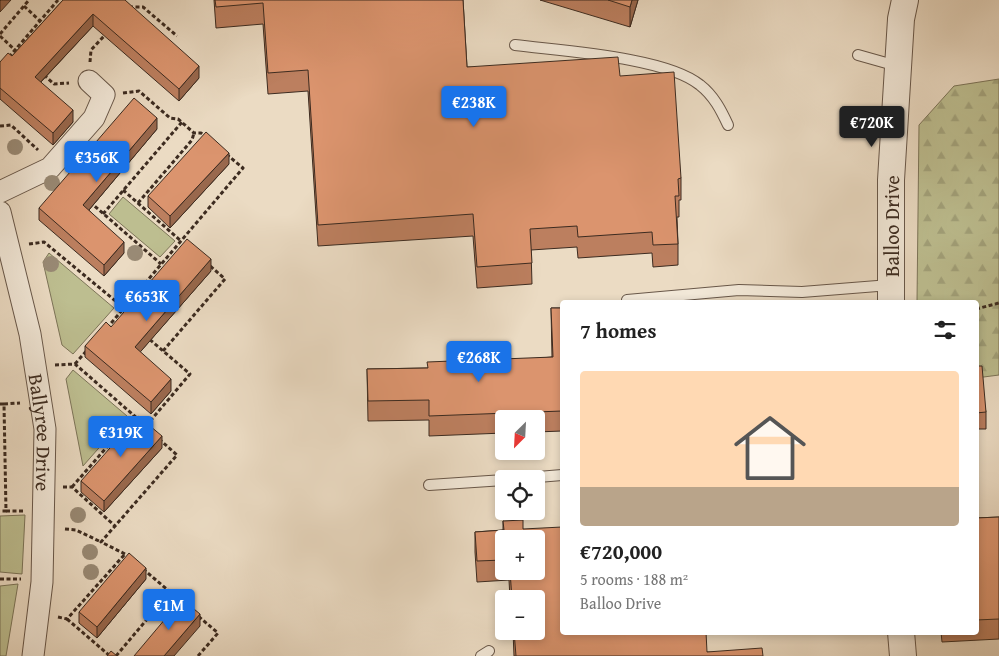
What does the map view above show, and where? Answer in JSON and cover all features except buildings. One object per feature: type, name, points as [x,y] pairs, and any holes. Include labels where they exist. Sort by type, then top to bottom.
[{"type":"street","name":"Balloo Drive","points":[[891,294],[891,180],[901,19],[905,0]]},
{"type":"street","points":[[0,192],[50,168],[94,118],[96,88]]},
{"type":"street","name":"Ballyree Drive","points":[[0,212],[30,334],[45,429],[42,582],[32,656]]},
{"type":"street","points":[[901,635],[903,656]]},
{"type":"lane","points":[[515,45],[662,65],[699,84],[716,100],[728,125]]},
{"type":"lane","points":[[858,55],[898,67]]},
{"type":"lane","points":[[627,300],[738,290],[891,294]]},
{"type":"lane","points":[[545,476],[560,475]]},
{"type":"lane","points":[[429,485],[495,481]]},
{"type":"path","points":[[22,56],[0,35],[29,0]]},
{"type":"path","points":[[5,61],[55,1]]},
{"type":"path","points":[[125,4],[129,7],[143,7],[177,36]]},
{"type":"path","points":[[24,6],[40,21]]},
{"type":"path","points":[[122,14],[129,7]]},
{"type":"path","points":[[92,50],[110,28]]},
{"type":"path","points":[[41,73],[54,84],[139,91],[170,118],[178,119],[194,133],[201,133],[208,138]]},
{"type":"path","points":[[103,214],[182,122]]},
{"type":"path","points":[[0,126],[10,124],[37,149],[50,168]]},
{"type":"path","points":[[138,203],[192,140],[194,133]]},
{"type":"path","points":[[101,335],[243,168],[222,150]]},
{"type":"path","points":[[123,190],[188,247]]},
{"type":"path","points":[[83,196],[161,264]]},
{"type":"path","points":[[9,247],[44,242],[124,308]]},
{"type":"path","points":[[163,351],[225,279],[203,260]]},
{"type":"path","points":[[979,308],[999,302]]},
{"type":"path","points":[[120,313],[127,319]]},
{"type":"path","points":[[142,332],[190,374],[146,427]]},
{"type":"path","points":[[75,364],[94,342]]},
{"type":"path","points":[[35,366],[75,364],[177,455],[101,542]]},
{"type":"path","points":[[0,404],[4,404],[6,511],[0,511]]},
{"type":"path","points":[[72,487],[134,416]]},
{"type":"path","points":[[44,488],[72,487],[115,526]]},
{"type":"path","points":[[43,527],[76,530],[125,554],[133,560]]},
{"type":"path","points":[[68,619],[125,554]]},
{"type":"path","points":[[140,566],[184,604]]},
{"type":"path","points":[[116,656],[170,592]]},
{"type":"path","points":[[191,610],[218,633],[198,656]]},
{"type":"path","points":[[38,614],[68,619],[110,656]]},
{"type":"green space","points":[[999,79],[999,375],[979,378],[979,300],[917,300],[919,125],[954,86]]},
{"type":"green space","points":[[123,197],[175,241],[160,257],[109,214]]},
{"type":"green space","points":[[49,253],[114,308],[73,354],[62,345],[43,262]]},
{"type":"green space","points":[[73,370],[127,416],[83,466],[66,379]]},
{"type":"green space","points":[[25,515],[22,574],[0,572],[0,516]]},
{"type":"green space","points":[[18,584],[6,656],[0,656],[0,586]]}]
